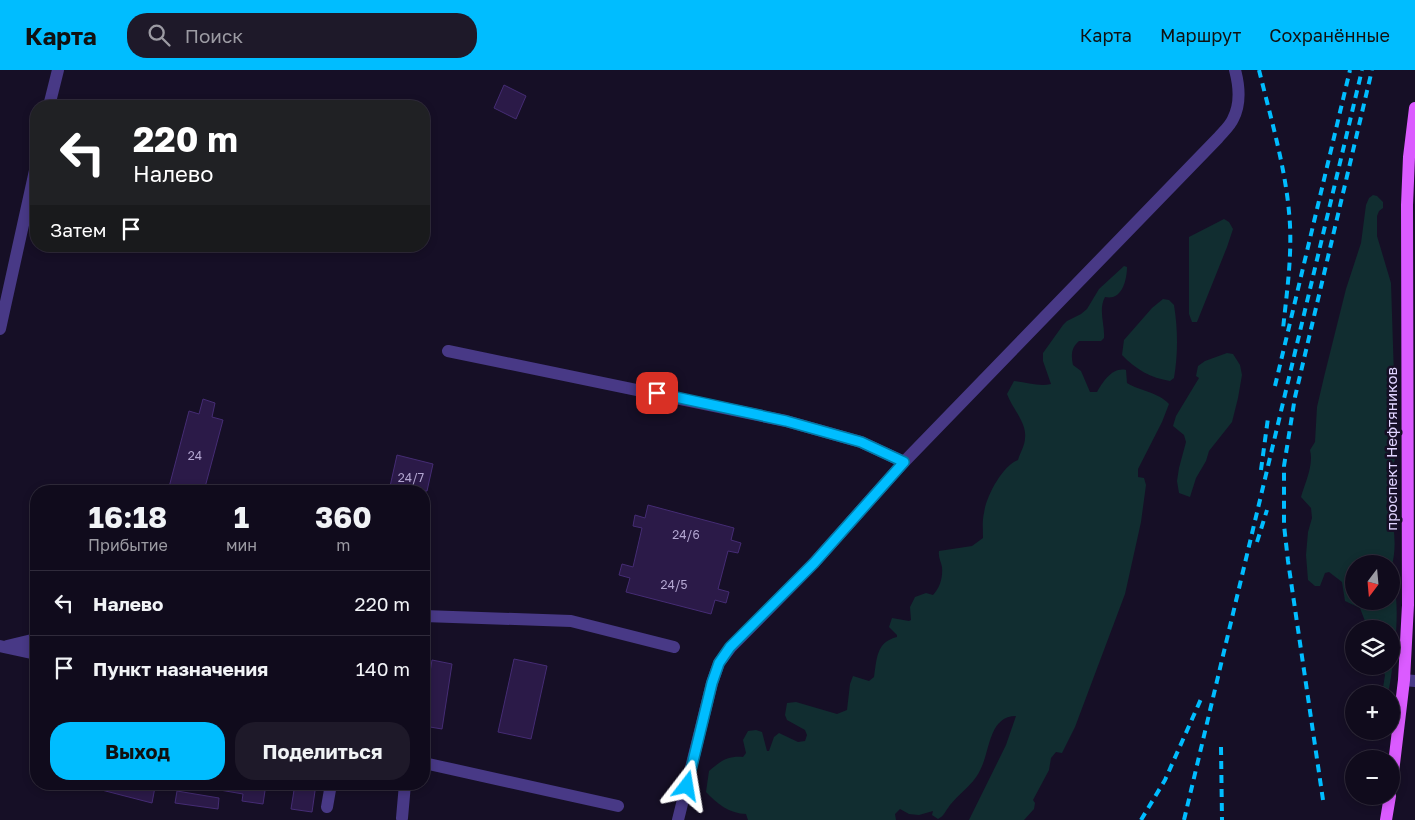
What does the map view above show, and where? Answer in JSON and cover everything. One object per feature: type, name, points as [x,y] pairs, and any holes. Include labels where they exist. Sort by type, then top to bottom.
[{"type":"main road","name":"проспект Нефтяников","points":[[1398,750],[1410,681],[1412,606],[1411,306],[1406,204],[1415,108]]},
{"type":"main road","points":[[1386,820],[1388,805]]},
{"type":"street","points":[[51,100],[58,70]]},
{"type":"street","points":[[678,820],[712,683],[719,663],[730,647],[814,563],[904,462],[1218,138],[1233,119],[1239,99],[1236,70]]},
{"type":"street","points":[[0,329],[30,193]]},
{"type":"street","points":[[448,351],[786,421],[861,442],[904,462]]},
{"type":"street","points":[[430,617],[571,621],[674,647]]},
{"type":"street","points":[[2,646],[30,640]]},
{"type":"street","points":[[2,646],[30,653]]},
{"type":"street","points":[[430,764],[618,806]]},
{"type":"street","points":[[327,807],[330,790]]},
{"type":"street","points":[[402,818],[404,790]]},
{"type":"green space","points":[[1373,195],[1377,196],[1383,202],[1383,208],[1377,216],[1377,236],[1391,283],[1394,377],[1391,395],[1395,458],[1386,507],[1389,508],[1391,516],[1395,546],[1394,555],[1345,555],[1345,601],[1342,582],[1329,572],[1325,573],[1320,586],[1315,586],[1308,580],[1306,555],[1308,532],[1312,518],[1311,508],[1301,497],[1310,468],[1310,450],[1315,442],[1317,407],[1346,289],[1361,243],[1366,205],[1369,198]]},
{"type":"green space","points":[[1224,219],[1229,222],[1233,229],[1197,322],[1192,322],[1189,314],[1189,237]]},
{"type":"green space","points":[[1124,266],[1127,267],[1125,283],[1116,296],[1105,297],[1103,302],[1104,338],[1101,341],[1079,341],[1074,346],[1072,352],[1073,365],[1081,371],[1090,392],[1097,392],[1112,373],[1126,370],[1127,383],[1160,397],[1169,404],[1138,469],[1138,477],[1144,478],[1146,485],[1141,522],[1125,594],[1075,727],[1062,753],[1056,752],[1051,758],[1049,770],[1033,800],[1035,803],[1034,809],[1024,820],[969,820],[1006,745],[1016,716],[1007,717],[996,727],[979,773],[971,784],[952,802],[943,816],[938,819],[932,815],[933,811],[919,815],[909,814],[900,809],[895,814],[896,820],[748,820],[746,814],[734,812],[719,804],[706,792],[709,771],[724,760],[733,757],[743,757],[746,753],[743,740],[748,731],[756,730],[762,732],[767,751],[769,751],[774,737],[779,733],[798,742],[805,741],[807,735],[805,730],[787,720],[785,715],[787,703],[796,702],[837,714],[847,710],[850,684],[853,676],[869,681],[874,677],[881,647],[890,639],[897,637],[889,627],[892,618],[911,620],[910,607],[915,597],[926,593],[933,595],[938,589],[942,571],[939,551],[972,546],[983,538],[983,516],[988,499],[1001,475],[1012,463],[1018,460],[1025,441],[1022,421],[1007,394],[1014,381],[1037,385],[1051,384],[1043,361],[1043,353],[1063,325],[1087,309],[1099,289]]},
{"type":"green space","points":[[1163,299],[1169,300],[1174,305],[1176,324],[1177,351],[1174,378],[1170,381],[1156,378],[1144,372],[1132,365],[1122,355],[1124,340],[1152,308]]},
{"type":"green space","points":[[1227,353],[1233,354],[1240,365],[1242,375],[1232,422],[1209,451],[1206,461],[1196,478],[1190,497],[1179,493],[1177,481],[1186,442],[1184,435],[1173,426],[1176,416],[1199,378],[1196,376],[1198,366],[1205,361]]},
{"type":"green space","points":[[1361,610],[1397,610],[1397,620],[1365,620]]},
{"type":"green space","points":[[1385,675],[1391,675],[1390,685],[1383,685]]},
{"type":"building","points":[[504,85],[526,96],[516,119],[494,108]]},
{"type":"building","points":[[203,399],[215,403],[212,417],[223,420],[206,485],[170,485],[189,411],[199,414]]},
{"type":"building","points":[[397,455],[433,464],[428,485],[390,485]]},
{"type":"building","points":[[648,505],[734,528],[731,540],[741,543],[738,553],[728,551],[718,589],[729,592],[726,603],[715,600],[711,614],[626,592],[630,578],[619,575],[622,564],[633,567],[642,528],[633,526],[635,515],[645,518]]},
{"type":"building","points":[[514,659],[547,666],[531,739],[498,732]]},
{"type":"building","points":[[432,660],[452,664],[442,729],[430,727],[430,672]]},
{"type":"building","points":[[102,790],[154,790],[152,803]]},
{"type":"building","points":[[220,790],[265,790],[263,804],[242,801],[243,794]]},
{"type":"building","points":[[294,790],[315,790],[312,812],[291,809]]},
{"type":"building","points":[[177,791],[219,798],[218,809],[175,803]]},
{"type":"railway","points":[[1259,70],[1281,159],[1289,212],[1290,256],[1283,329]]},
{"type":"railway","points":[[1275,386],[1350,70]]},
{"type":"railway","points":[[1184,820],[1362,70]]},
{"type":"railway","points":[[1323,800],[1288,561],[1284,525],[1284,466],[1295,397],[1372,70]]},
{"type":"railway","points":[[1261,470],[1268,418]]},
{"type":"railway","points":[[1257,542],[1267,510]]},
{"type":"railway","points":[[1141,820],[1165,780],[1201,699]]},
{"type":"railway","points":[[1221,747],[1222,820]]},
{"type":"route","points":[[657,393],[786,421],[861,442],[904,462],[814,563],[730,647],[719,663],[712,683],[687,786]]}]
